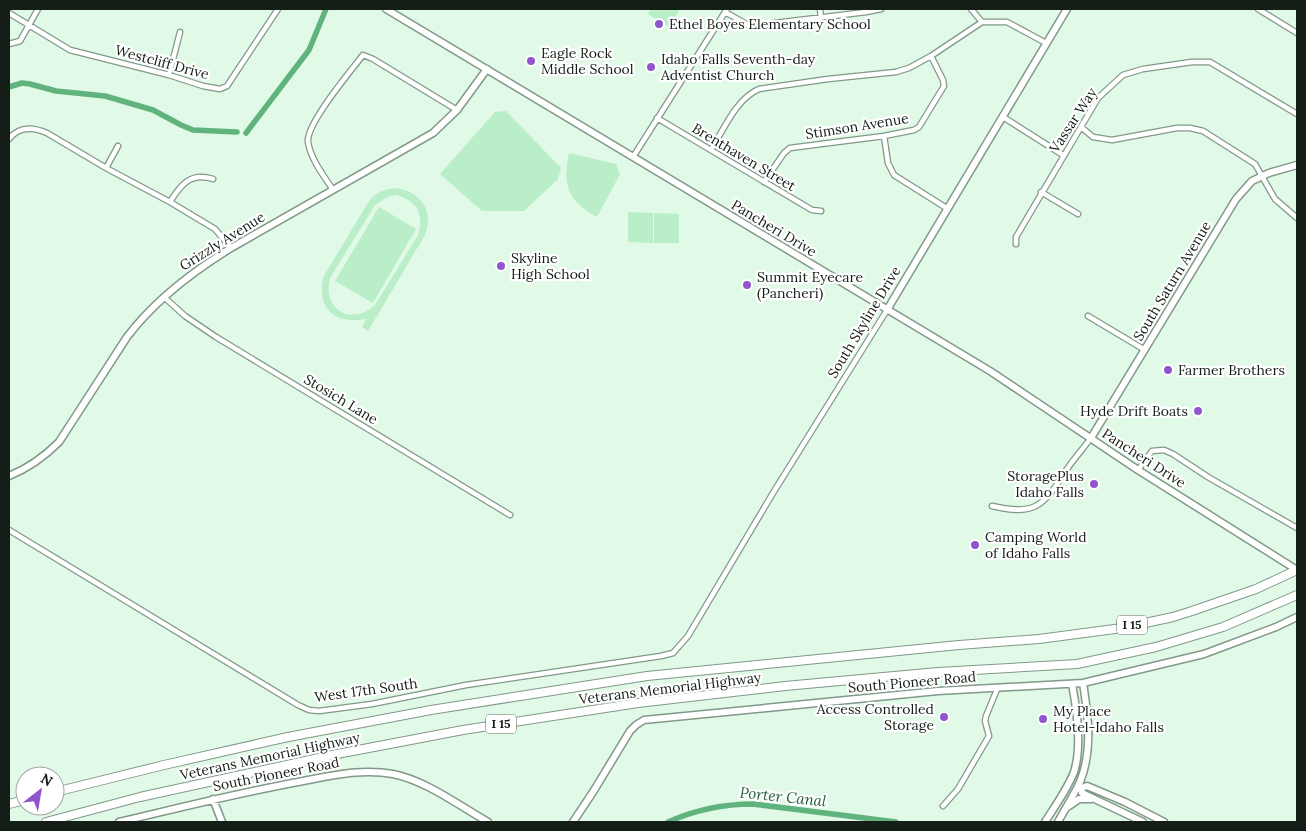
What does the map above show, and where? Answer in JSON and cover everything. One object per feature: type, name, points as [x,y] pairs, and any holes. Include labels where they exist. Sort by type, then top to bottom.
[{"type":"highway","name":"Veterans Memorial Highway","points":[[65,790],[288,737],[432,710],[637,677],[1039,639],[1122,628],[1192,611],[1256,589],[1297,570]]},
{"type":"highway","name":"Veterans Memorial Highway","points":[[46,822],[140,797],[337,754],[464,730],[638,703],[785,686],[938,672],[1077,664],[1156,647],[1223,627],[1297,595]]},
{"type":"street","points":[[9,44],[20,41],[38,9]]},
{"type":"street","name":"Westcliff Drive","points":[[9,13],[70,50],[220,89],[227,86],[278,9]]},
{"type":"street","name":"Pancheri Drive","points":[[386,9],[990,372],[1138,470],[1297,570]]},
{"type":"street","points":[[820,9],[821,18]]},
{"type":"street","points":[[633,157],[726,10],[748,25],[821,18],[881,9]]},
{"type":"street","points":[[971,9],[982,22]]},
{"type":"street","name":"South Skyline Drive","points":[[680,647],[948,209],[1067,9]]},
{"type":"street","points":[[1258,9],[1297,32]]},
{"type":"street","points":[[711,150],[744,99],[759,89],[896,72],[909,68],[931,56],[982,22],[1007,22],[1046,43]]},
{"type":"street","points":[[169,75],[180,32]]},
{"type":"street","points":[[333,190],[310,150],[309,134],[331,97],[363,55],[373,59],[457,110]]},
{"type":"street","name":"Stimson Avenue","points":[[764,182],[784,152],[790,148],[884,136],[914,130],[919,126],[944,86],[931,56]]},
{"type":"street","name":"Vassar Way","points":[[1016,244],[1016,237],[1098,98],[1122,75],[1143,69],[1192,62],[1210,62],[1297,114]]},
{"type":"street","name":"Grizzly Avenue","points":[[9,476],[32,466],[47,455],[59,442],[138,323],[191,274],[230,248],[433,133],[457,110],[487,69]]},
{"type":"street","points":[[1003,117],[1063,155]]},
{"type":"street","name":"Brenthaven Street","points":[[657,118],[812,210],[821,211]]},
{"type":"street","points":[[1081,127],[1093,137],[1112,140],[1160,130],[1190,128],[1202,131],[1255,164],[1275,199],[1297,218]]},
{"type":"street","points":[[9,138],[18,130],[37,128],[215,229],[230,248]]},
{"type":"street","points":[[884,136],[888,163],[894,175],[948,209]]},
{"type":"street","points":[[106,168],[118,146]]},
{"type":"street","name":"South Saturn Avenue","points":[[1091,438],[1146,350],[1236,198],[1252,181],[1297,165]]},
{"type":"street","points":[[170,202],[179,188],[190,180],[203,176],[213,179]]},
{"type":"street","points":[[1042,192],[1078,214]]},
{"type":"street","name":"Stosich Lane","points":[[164,297],[185,316],[216,337],[510,515]]},
{"type":"street","points":[[1088,316],[1146,350]]},
{"type":"street","points":[[992,506],[1022,510],[1035,507],[1044,501],[1056,488],[1063,475],[1091,438]]},
{"type":"street","points":[[1138,470],[1152,451],[1164,450],[1297,528]]},
{"type":"street","name":"West 17th South","points":[[9,530],[298,705],[310,710],[319,711],[372,704],[466,685],[661,656],[673,653],[680,647]]},
{"type":"street","name":"South Pioneer Road","points":[[573,822],[630,731],[644,720],[938,691],[1072,684],[1204,654],[1267,631],[1297,617]]},
{"type":"street","points":[[1058,822],[1079,787],[1085,764],[1089,740],[1083,682]]},
{"type":"street","points":[[1045,822],[1074,772],[1078,749],[1072,684]]},
{"type":"street","points":[[943,806],[958,789],[989,736],[985,721],[998,687]]},
{"type":"street","name":"South Pioneer Road","points":[[120,822],[245,792],[348,773],[372,771],[394,774],[427,786],[488,822]]},
{"type":"street","points":[[1069,782],[1079,787],[1082,793],[1143,822]]},
{"type":"street","points":[[1079,787],[1085,785],[1164,822]]},
{"type":"street","points":[[1062,815],[1077,799],[1084,798],[1100,802]]},
{"type":"street","points":[[213,800],[222,822]]},
{"type":"street","points":[[569,822],[579,813]]},
{"type":"green space","points":[[651,9],[680,9],[669,27],[648,14]]},
{"type":"green space","points":[[506,111],[561,168],[558,179],[524,211],[482,211],[440,174],[495,112]]},
{"type":"green space","points":[[569,153],[616,164],[620,174],[597,217],[579,205],[570,191],[566,174]]},
{"type":"green space","points":[[397,188],[413,194],[424,204],[428,218],[427,226],[425,235],[368,331],[362,327],[366,319],[345,319],[330,312],[322,297],[324,276],[369,201],[378,193]],"holes":[[[397,195],[414,205],[420,215],[418,235],[375,305],[357,314],[348,314],[341,311],[334,306],[330,298],[330,278],[375,205],[389,196]]]},
{"type":"green space","points":[[379,207],[416,229],[373,303],[335,281]]},
{"type":"green space","points":[[628,212],[653,213],[653,243],[628,242]]},
{"type":"green space","points":[[654,213],[679,214],[679,243],[654,243]]},
{"type":"waterway","points":[[246,133],[309,50],[326,9]]},
{"type":"waterway","points":[[9,87],[22,83],[56,91],[105,96],[153,110],[193,130],[237,132]]},
{"type":"waterway","name":"Porter Canal","points":[[668,822],[710,808],[753,804],[896,822]]},
{"type":"place","name":"Ethel Boyes Elementary School","points":[[659,24]]},
{"type":"place","name":"Eagle Rock Middle School","points":[[531,61]]},
{"type":"place","name":"Idaho Falls Seventh-day Adventist Church","points":[[651,67]]},
{"type":"place","name":"Skyline High School","points":[[501,266]]},
{"type":"place","name":"Summit Eyecare (Pancheri)","points":[[747,285]]},
{"type":"place","name":"Farmer Brothers","points":[[1168,370]]},
{"type":"place","name":"Hyde Drift Boats","points":[[1198,411]]},
{"type":"place","name":"StoragePlus Idaho Falls","points":[[1094,484]]},
{"type":"place","name":"Camping World of Idaho Falls","points":[[975,545]]},
{"type":"place","name":"Access Controlled Storage","points":[[944,717]]},
{"type":"place","name":"My Place Hotel-Idaho Falls","points":[[1043,719]]}]
